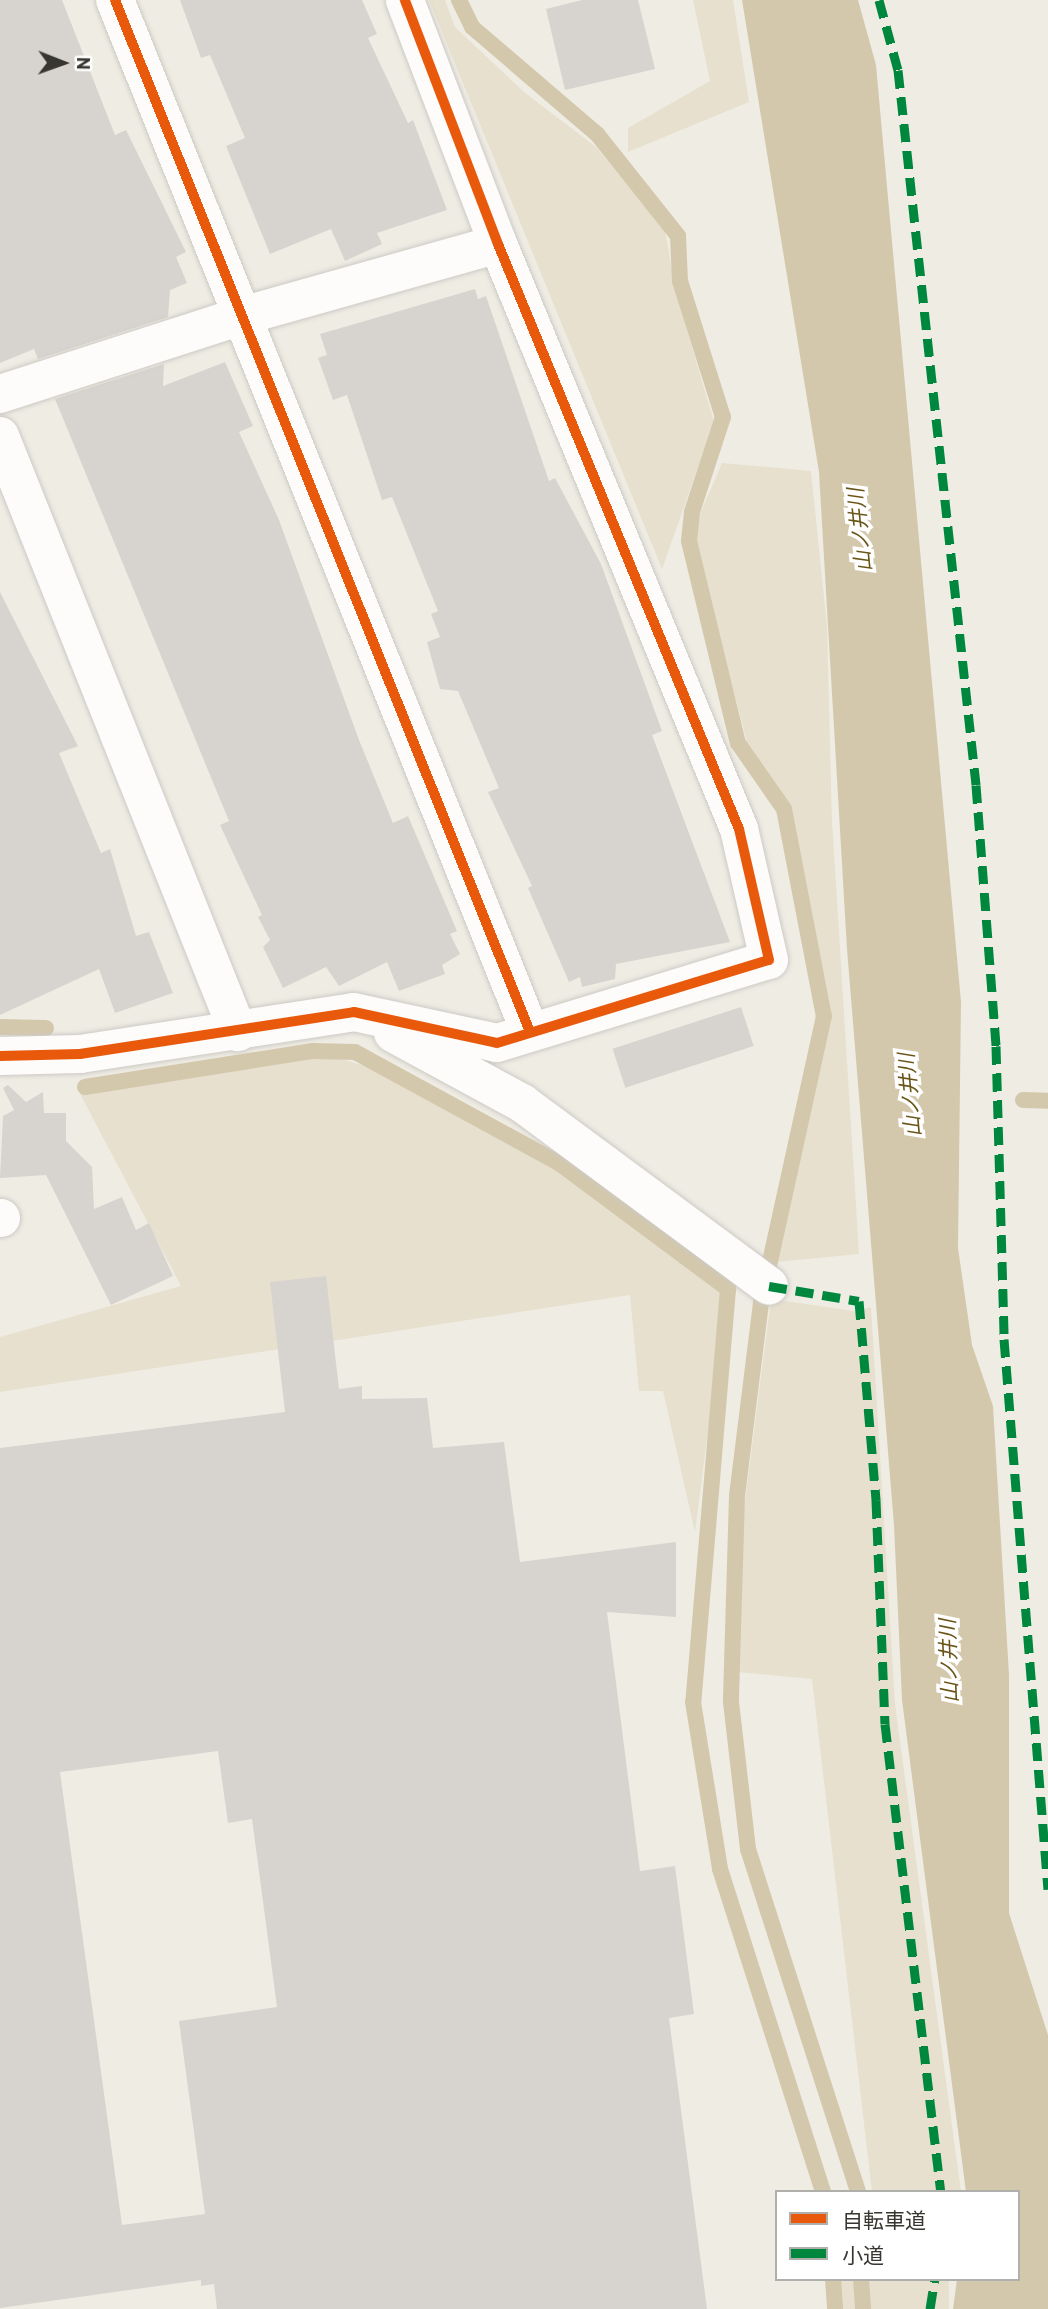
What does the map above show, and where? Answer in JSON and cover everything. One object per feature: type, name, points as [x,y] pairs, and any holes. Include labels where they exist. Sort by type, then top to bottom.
[{"type":"street","points":[[115,0],[530,1032]]},
{"type":"street","points":[[0,1056],[80,1054],[238,1032],[354,1012],[497,1043],[769,960],[738,829],[498,244],[405,0]]},
{"type":"street","points":[[0,394],[242,316],[498,244]]},
{"type":"street","points":[[0,436],[238,1032]]},
{"type":"street","points":[[354,1012],[522,1103],[769,1286]]},
{"type":"shaded area","points":[[429,0],[445,0],[455,27],[524,92],[596,147],[665,230],[676,293],[714,422],[662,569]]},
{"type":"shaded area","points":[[693,0],[733,0],[749,102],[628,152],[628,128],[710,81]]},
{"type":"shaded area","points":[[722,463],[811,471],[827,626],[832,821],[859,1254],[777,1262],[832,1017],[791,811],[747,742],[695,544],[700,514]]},
{"type":"shaded area","points":[[327,1055],[399,1076],[570,1175],[726,1292],[695,1532],[663,1391],[639,1391],[630,1295],[0,1392],[0,1337],[181,1286],[77,1088]]},
{"type":"shaded area","points":[[771,1299],[854,1311],[871,1307],[895,1704],[961,2190],[872,2190],[812,1679],[737,1672],[742,1524]]},
{"type":"shaded area","points":[[841,2281],[949,2281],[949,2309],[841,2309]]},
{"type":"water","name":"山ノ井川","points":[[742,0],[858,0],[876,65],[961,1002],[958,1248],[972,1345],[993,1406],[1009,1675],[1009,1913],[1048,2035],[1048,2309],[953,2309],[957,2281],[1020,2281],[1020,2190],[966,2190],[902,1700],[894,1525],[847,949],[819,472]]},
{"type":"building","points":[[0,0],[62,0],[115,135],[126,130],[186,252],[176,257],[187,283],[170,290],[168,317],[38,359],[34,349],[0,363]]},
{"type":"building","points":[[180,0],[362,0],[377,34],[368,38],[408,123],[413,120],[447,210],[377,233],[382,244],[345,261],[331,229],[270,254],[226,146],[245,138],[210,55],[201,58]]},
{"type":"building","points":[[582,0],[638,0],[655,69],[565,90],[546,9]]},
{"type":"building","points":[[475,289],[478,299],[486,296],[549,481],[555,478],[601,564],[662,731],[652,735],[730,942],[616,964],[615,979],[582,987],[580,977],[569,982],[528,888],[532,886],[488,792],[499,788],[458,691],[440,689],[427,642],[440,637],[431,614],[438,611],[392,497],[382,500],[347,395],[333,400],[318,358],[327,355],[320,334]]},
{"type":"building","points":[[225,362],[253,426],[239,432],[279,520],[359,740],[393,823],[408,816],[457,931],[450,934],[460,954],[442,965],[445,974],[399,991],[387,962],[339,986],[326,967],[283,988],[263,947],[270,940],[258,917],[262,915],[220,825],[229,821],[55,399],[164,364],[163,386]]},
{"type":"building","points":[[0,592],[78,746],[59,753],[101,853],[110,849],[136,936],[149,932],[173,993],[115,1013],[99,969],[0,1015]]},
{"type":"building","points":[[741,1007],[754,1046],[625,1088],[613,1049]]},
{"type":"building","points":[[8,1085],[26,1102],[43,1092],[44,1113],[66,1113],[66,1141],[92,1167],[94,1209],[122,1197],[136,1230],[149,1223],[173,1276],[111,1305],[46,1175],[0,1178],[3,1116],[14,1110],[3,1088]]},
{"type":"building","points":[[326,1276],[339,1389],[362,1386],[362,1399],[427,1398],[433,1448],[504,1442],[520,1562],[676,1542],[676,1617],[607,1612],[640,1871],[675,1866],[694,2014],[669,2018],[707,2309],[217,2309],[214,2284],[201,2286],[201,2280],[0,2308],[0,1448],[285,1412],[270,1282]],"holes":[[[218,1751],[228,1823],[252,1819],[277,2007],[179,2021],[205,2214],[122,2225],[60,1772]]]},
{"type":"waterway","points":[[459,0],[472,27],[597,134],[678,236],[680,281],[723,417],[692,512],[689,541],[738,743],[784,809],[824,1016],[761,1303],[737,1496],[731,1702],[748,1849],[857,2190]]},
{"type":"waterway","points":[[0,1027],[46,1028]]},
{"type":"waterway","points":[[85,1087],[313,1051],[355,1052],[559,1163],[728,1289],[693,1702],[720,1869],[822,2190]]},
{"type":"waterway","points":[[1023,1100],[1048,1101]]},
{"type":"waterway","points":[[833,2281],[835,2309]]},
{"type":"waterway","points":[[861,2281],[863,2309]]},
{"type":"marked path","points":[[879,0],[898,70],[976,785],[996,1046],[1004,1339],[1048,1889]]},
{"type":"marked path","points":[[769,1286],[859,1301],[876,1500],[885,1724],[941,2190]]},
{"type":"marked path","points":[[930,2309],[935,2281]]},
{"type":"cycle path","points":[[115,0],[530,1032]]},
{"type":"cycle path","points":[[0,1056],[80,1054],[354,1012],[497,1043],[769,960],[739,829],[498,244],[405,0]]}]
